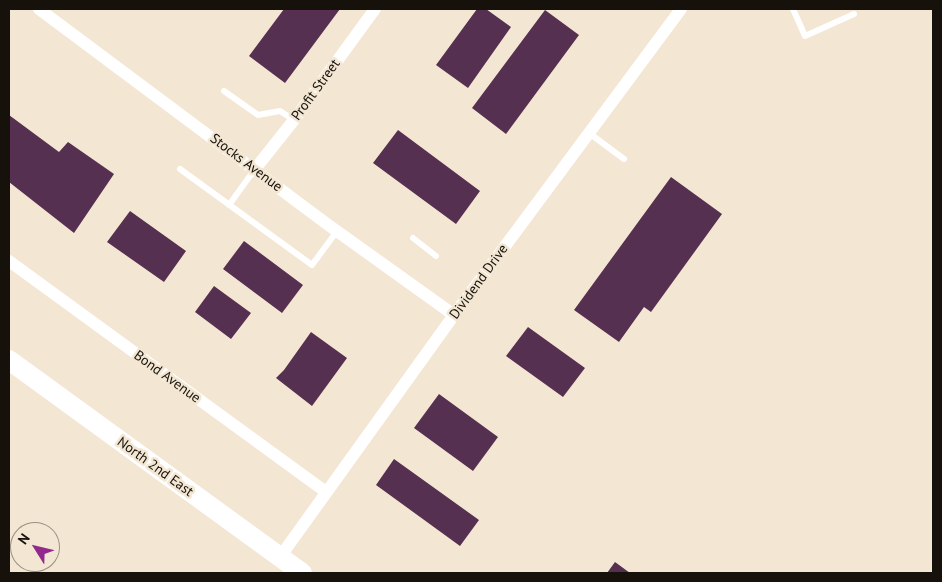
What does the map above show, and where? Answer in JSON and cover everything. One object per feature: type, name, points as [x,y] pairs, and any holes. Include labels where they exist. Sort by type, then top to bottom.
[{"type":"main road","name":"North 2nd East","points":[[9,360],[302,573]]},
{"type":"street","name":"Stocks Avenue","points":[[40,9],[337,231],[454,315]]},
{"type":"street","name":"Profit Street","points":[[255,169],[294,120],[375,9]]},
{"type":"street","name":"Dividend Drive","points":[[280,557],[454,315],[680,9]]},
{"type":"street","name":"Bond Avenue","points":[[9,261],[326,492]]},
{"type":"lane","points":[[793,9],[805,36],[854,14]]},
{"type":"lane","points":[[224,92],[258,115],[280,110],[294,120]]},
{"type":"lane","points":[[589,133],[624,159]]},
{"type":"lane","points":[[180,169],[312,265],[337,231]]},
{"type":"lane","points":[[229,205],[255,169]]},
{"type":"lane","points":[[414,238],[436,256]]},
{"type":"building","points":[[284,9],[340,9],[285,83],[249,56]]},
{"type":"building","points":[[477,9],[486,9],[511,27],[468,88],[436,65]]},
{"type":"building","points":[[545,10],[579,35],[506,134],[472,108]]},
{"type":"building","points":[[9,115],[59,152],[68,142],[114,174],[74,233],[9,182]]},
{"type":"building","points":[[398,130],[480,191],[456,224],[373,163]]},
{"type":"building","points":[[671,177],[722,214],[651,312],[644,307],[619,342],[574,310]]},
{"type":"building","points":[[130,211],[186,251],[164,282],[107,242]]},
{"type":"building","points":[[244,241],[303,285],[282,313],[223,269]]},
{"type":"building","points":[[214,286],[251,313],[231,339],[195,312]]},
{"type":"building","points":[[528,327],[585,368],[563,397],[506,356]]},
{"type":"building","points":[[311,332],[347,358],[312,406],[276,378],[284,370]]},
{"type":"building","points":[[439,394],[498,437],[473,471],[414,428]]},
{"type":"building","points":[[394,459],[479,520],[460,546],[376,485]]},
{"type":"building","points":[[615,562],[630,573],[607,573]]}]
